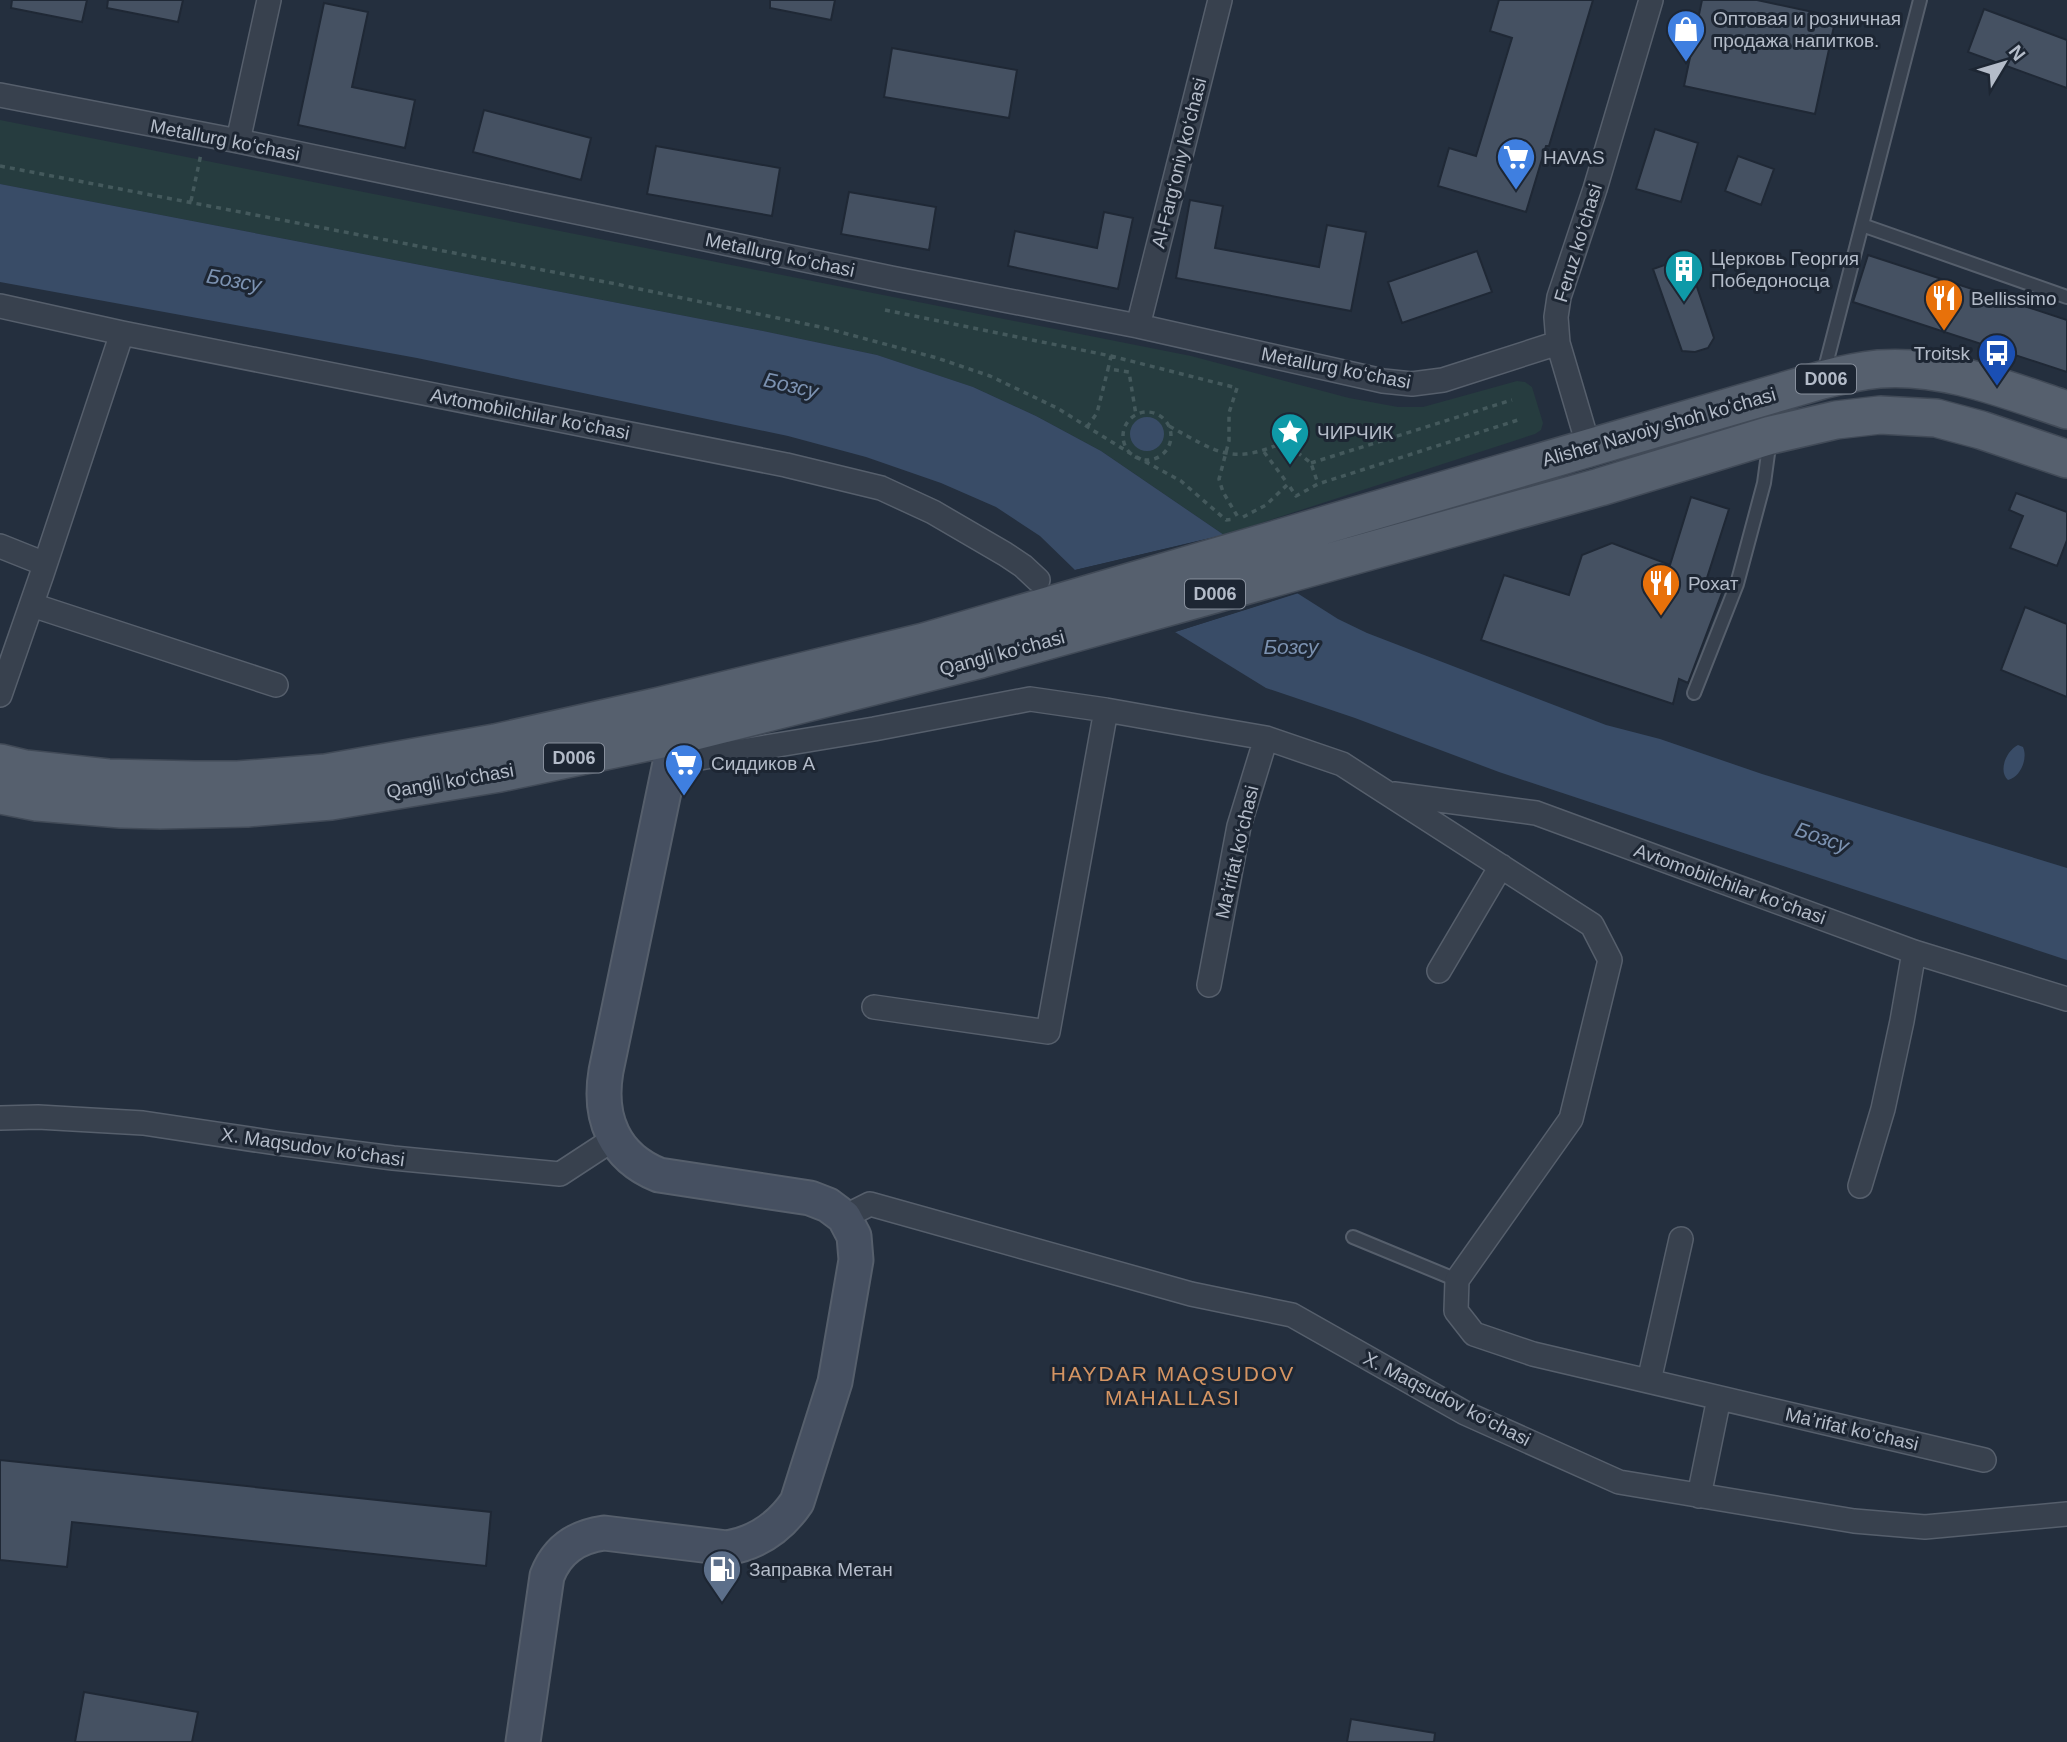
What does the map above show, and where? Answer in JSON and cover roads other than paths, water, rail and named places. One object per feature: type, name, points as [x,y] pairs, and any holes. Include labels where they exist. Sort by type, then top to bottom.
[{"type":"main road","name":"Alisher Navoiy shoh koʻchasi","points":[[1098,591],[1247,532],[1589,448],[1853,373],[1882,369],[1931,372],[1997,387],[2067,410]]},
{"type":"main road","name":"Alisher Navoiy shoh koʻchasi","points":[[1135,616],[1601,486],[1771,435],[1858,416],[1920,416],[1951,421],[2067,459]]},
{"type":"main road","name":"Feruz ko‘chasi","points":[[1589,448],[1601,486]]},
{"type":"main road","name":"Qangli ko‘chasi","points":[[0,763],[25,769],[108,778],[195,780],[282,777],[326,773],[495,743],[666,736],[924,642],[1098,591]]},
{"type":"main road","name":"Qangli ko‘chasi","points":[[0,795],[50,803],[160,810],[290,806],[374,795],[475,777],[666,736],[981,659],[1135,616]]},
{"type":"street","points":[[239,141],[269,0]]},
{"type":"street","name":"Al-Farg‘oniy ko‘chasi","points":[[1138,326],[1220,0]]},
{"type":"street","name":"Feruz ko‘chasi","points":[[1589,448],[1558,343],[1556,317],[1559,297],[1595,189],[1651,0]]},
{"type":"street","name":"Metallurg ko‘chasi","points":[[0,95],[239,141],[891,278],[1138,326],[1383,381],[1412,384],[1443,380],[1558,343]]},
{"type":"street","name":"Avtomobilchilar ko‘chasi","points":[[0,306],[772,462],[881,488],[933,512],[1005,554],[1038,580]]},
{"type":"street","points":[[0,695],[122,332]]},
{"type":"street","points":[[0,546],[45,565]]},
{"type":"street","points":[[32,605],[276,685]]},
{"type":"street","name":"Qangli ko‘chasi","points":[[666,736],[874,729],[1030,699],[1266,738]]},
{"type":"street","points":[[874,1007],[1048,1032],[1106,710]]},
{"type":"street","points":[[523,1742],[547,1576],[560,1552],[584,1537],[604,1533],[727,1548],[738,1546],[759,1538],[777,1526],[797,1502],[835,1382],[856,1260],[853,1236],[844,1217],[828,1205],[810,1198],[659,1175],[629,1158],[615,1138],[606,1116],[603,1100],[604,1078],[666,736]]},
{"type":"street","points":[[1266,738],[1342,764],[1501,866],[1592,925],[1610,960],[1571,1119],[1457,1280]]},
{"type":"street","name":"Maʼrifat ko‘chasi","points":[[1209,985],[1239,826],[1266,738]]},
{"type":"street","name":"Avtomobilchilar ko‘chasi","points":[[1387,793],[1536,813],[1914,952],[2067,999]]},
{"type":"street","points":[[1440,971],[1501,866]]},
{"type":"street","points":[[1860,1186],[1883,1109],[1914,952]]},
{"type":"street","name":"X. Maqsudov ko‘chasi","points":[[0,1118],[38,1116],[143,1122],[380,1156],[560,1174],[615,1138]]},
{"type":"street","name":"X. Maqsudov ko‘chasi","points":[[844,1217],[870,1204],[1191,1294],[1292,1315],[1465,1413],[1619,1482],[1854,1521],[1925,1527],[2067,1514]]},
{"type":"street","points":[[1649,1381],[1681,1239]]},
{"type":"street","name":"Maʼrifat ko‘chasi","points":[[1457,1280],[1456,1311],[1474,1334],[1533,1354],[1984,1460]]},
{"type":"street","points":[[1699,1496],[1719,1398]]},
{"type":"lane","points":[[1822,380],[1920,0]]},
{"type":"lane","points":[[1862,225],[2067,297]]},
{"type":"lane","points":[[1694,693],[1737,584],[1764,482],[1771,435]]},
{"type":"lane","points":[[1353,1237],[1457,1280]]},
{"type":"water","points":[[0,184],[877,355],[973,387],[1036,416],[1101,451],[1224,535],[1075,570],[1040,536],[996,507],[941,483],[866,457],[788,436],[417,358],[0,282]]},
{"type":"water","points":[[1147,417],[1159,422],[1164,434],[1159,446],[1147,451],[1135,446],[1130,434],[1135,422]]},
{"type":"water","name":"Бозсу","points":[[1297,593],[1338,619],[1367,633],[1606,725],[1660,739],[1762,774],[2067,868],[2067,960],[1499,772],[1266,688],[1175,632]]},
{"type":"water","points":[[2018,745],[2023,747],[2024,761],[2017,775],[2008,780],[2004,772],[2005,761]]},
{"type":"place","name":"Оптовая и розничная продажа напитков.","points":[[1686,63]]},
{"type":"place","name":"HAVAS","points":[[1516,191]]},
{"type":"place","name":"Церковь Георгия Победоносца","points":[[1684,303]]},
{"type":"place","name":"Bellissimo","points":[[1944,332]]},
{"type":"place","name":"Troitsk","points":[[1997,387]]},
{"type":"place","name":"ЧИРЧИК","points":[[1290,466]]},
{"type":"place","name":"Рохат","points":[[1661,617]]},
{"type":"place","name":"Сиддиков А","points":[[684,797]]},
{"type":"place","name":"Заправка Метан","points":[[722,1603]]},
{"type":"district","name":"HAYDAR MAQSUDOV MAHALLASI","points":[[1173,1385]]}]
